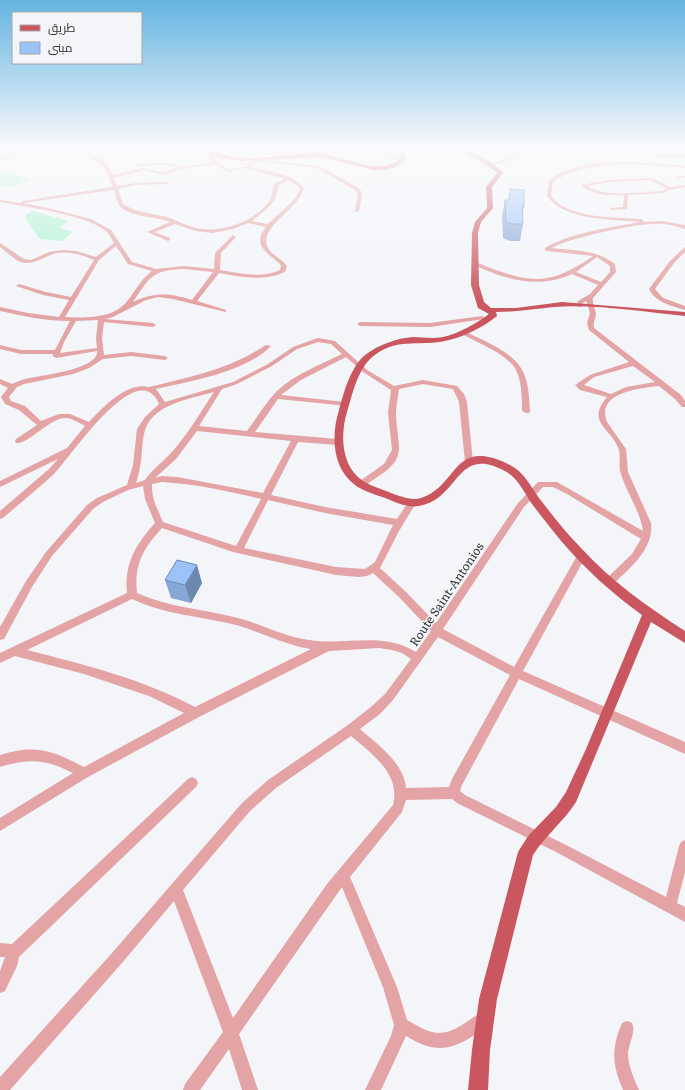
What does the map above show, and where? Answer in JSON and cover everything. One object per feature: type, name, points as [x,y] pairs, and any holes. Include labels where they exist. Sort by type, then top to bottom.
[{"type":"main road","points":[[482,316],[475,285],[476,228],[490,208],[490,200]]},
{"type":"main road","points":[[479,302],[492,313]]},
{"type":"main road","points":[[683,310],[592,303],[556,305],[492,313],[482,316],[462,332],[439,340],[401,342],[374,353],[356,377],[338,426],[338,442],[348,473],[360,485],[412,502],[424,501],[435,495],[460,467],[469,462],[477,460],[488,461],[508,468],[519,477],[530,494],[581,556],[609,582],[648,614],[685,638]]},
{"type":"main road","points":[[482,316],[492,313]]},
{"type":"main road","points":[[478,1090],[484,1019],[495,968],[522,865],[529,846],[561,812],[571,796],[607,714],[648,614]]},
{"type":"street","points":[[16,203],[37,200]]},
{"type":"street","points":[[119,200],[120,203],[126,208],[139,214],[174,222],[198,230],[209,231],[247,221],[262,211],[272,200]]},
{"type":"street","points":[[0,201],[16,203],[89,220],[109,231],[130,263],[156,271],[184,267],[256,276],[283,271],[284,266],[264,247],[263,240],[270,226],[295,200]]},
{"type":"street","points":[[357,211],[359,200]]},
{"type":"street","points":[[550,200],[567,211],[685,227]]},
{"type":"street","points":[[612,209],[625,208],[626,200]]},
{"type":"street","points":[[685,220],[620,227],[549,246],[547,249],[577,250],[606,259],[614,269],[610,276],[601,284],[592,303],[593,313],[589,322],[591,329],[678,397],[685,405]]},
{"type":"street","points":[[247,221],[270,226]]},
{"type":"street","points":[[168,239],[150,232],[174,222]]},
{"type":"street","points":[[193,302],[217,270],[219,251],[234,238]]},
{"type":"street","points":[[62,318],[97,259],[118,243]]},
{"type":"street","points":[[0,245],[24,261],[62,251],[74,251],[97,259]]},
{"type":"street","points":[[683,310],[656,295],[653,291],[654,286],[672,262],[685,249]]},
{"type":"street","points":[[476,264],[510,277],[532,280],[555,278],[572,272],[596,255]]},
{"type":"street","points":[[121,310],[126,306],[140,284],[156,271]]},
{"type":"street","points":[[572,272],[601,284]]},
{"type":"street","points":[[19,286],[45,294],[72,299]]},
{"type":"street","points":[[102,319],[153,295],[166,295],[224,311]]},
{"type":"street","points":[[0,309],[30,315],[74,319],[102,319],[153,325]]},
{"type":"street","points":[[360,324],[430,325],[482,316]]},
{"type":"street","points":[[56,352],[74,319]]},
{"type":"street","points":[[101,357],[99,338],[102,319]]},
{"type":"street","points":[[462,332],[506,358],[516,366],[523,382],[526,411]]},
{"type":"street","points":[[131,486],[137,462],[141,428],[150,416],[163,405],[219,390],[255,374],[295,348],[308,342],[318,340],[328,340],[395,389],[423,382],[451,385],[457,389],[463,402],[469,462]]},
{"type":"street","points":[[0,516],[52,471],[90,425],[108,406],[121,397],[139,389],[149,389],[218,372],[242,362],[268,346]]},
{"type":"street","points":[[0,347],[21,352],[56,352]]},
{"type":"street","points":[[56,352],[56,356],[59,356],[100,349]]},
{"type":"street","points":[[44,424],[34,420],[24,409],[2,398],[12,387],[24,382],[66,373],[92,363],[101,357],[131,354],[165,358]]},
{"type":"street","points":[[250,433],[276,397],[284,389],[304,375],[347,355]]},
{"type":"street","points":[[611,396],[579,385],[592,376],[634,363]]},
{"type":"street","points":[[0,381],[12,387]]},
{"type":"street","points":[[609,582],[637,552],[646,538],[647,526],[624,472],[624,451],[602,418],[602,410],[611,396],[629,388],[661,384]]},
{"type":"street","points":[[149,389],[156,393],[163,405]]},
{"type":"street","points":[[360,485],[389,464],[394,456],[396,450],[392,407],[395,389]]},
{"type":"street","points":[[219,390],[194,428],[173,456],[152,476],[148,484],[151,505],[160,524],[220,546],[351,573],[367,572],[374,568],[382,559],[399,523],[412,502]]},
{"type":"street","points":[[276,397],[345,404]]},
{"type":"street","points":[[19,442],[44,424],[62,416],[70,416],[90,425]]},
{"type":"street","points":[[194,428],[338,442]]},
{"type":"street","points":[[238,550],[296,439]]},
{"type":"street","points":[[0,484],[70,449]]},
{"type":"street","points":[[0,636],[37,570],[79,518],[100,500],[131,486],[148,484],[162,480],[177,480],[324,510],[399,523]]},
{"type":"street","points":[[530,494],[541,484],[554,484],[646,538]]},
{"type":"street","name":"Route Saint-Antonios","points":[[132,595],[148,602],[237,622],[298,643],[330,646],[391,644],[405,649],[418,658],[530,494]]},
{"type":"street","points":[[0,658],[132,595],[131,588],[134,558],[142,544],[160,524]]},
{"type":"street","points":[[454,793],[456,783],[581,556]]},
{"type":"street","points":[[374,568],[402,594],[437,631],[516,673],[685,748]]},
{"type":"street","points":[[0,825],[84,773],[195,713],[330,646]]},
{"type":"street","points":[[15,651],[142,687],[169,698],[195,713]]},
{"type":"street","points":[[0,1089],[117,958],[246,806],[289,772],[352,729],[389,697],[418,658]]},
{"type":"street","points":[[191,1090],[343,875],[398,808],[402,794],[400,781],[396,774],[352,729]]},
{"type":"street","points":[[0,761],[22,754],[42,754],[54,757],[84,773]]},
{"type":"street","points":[[0,986],[10,966],[6,952],[192,783]]},
{"type":"street","points":[[402,794],[454,793],[479,808],[537,836],[685,915]]},
{"type":"street","points":[[670,906],[685,846]]},
{"type":"street","points":[[343,875],[390,987],[401,1025],[398,1038],[373,1090]]},
{"type":"street","points":[[176,888],[231,1033],[250,1090]]},
{"type":"street","points":[[401,1025],[431,1042],[446,1042],[459,1036],[484,1019]]},
{"type":"street","points":[[628,1028],[620,1046],[623,1071],[631,1090]]},
{"type":"green space","points":[[33,211],[69,221],[59,228],[73,232],[62,241],[40,239],[26,220],[26,214]]},
{"type":"building","points":[[505,200],[524,200],[524,207],[522,207],[523,224],[506,222]]},
{"type":"building","points":[[177,560],[197,565],[185,585],[165,580]]}]
